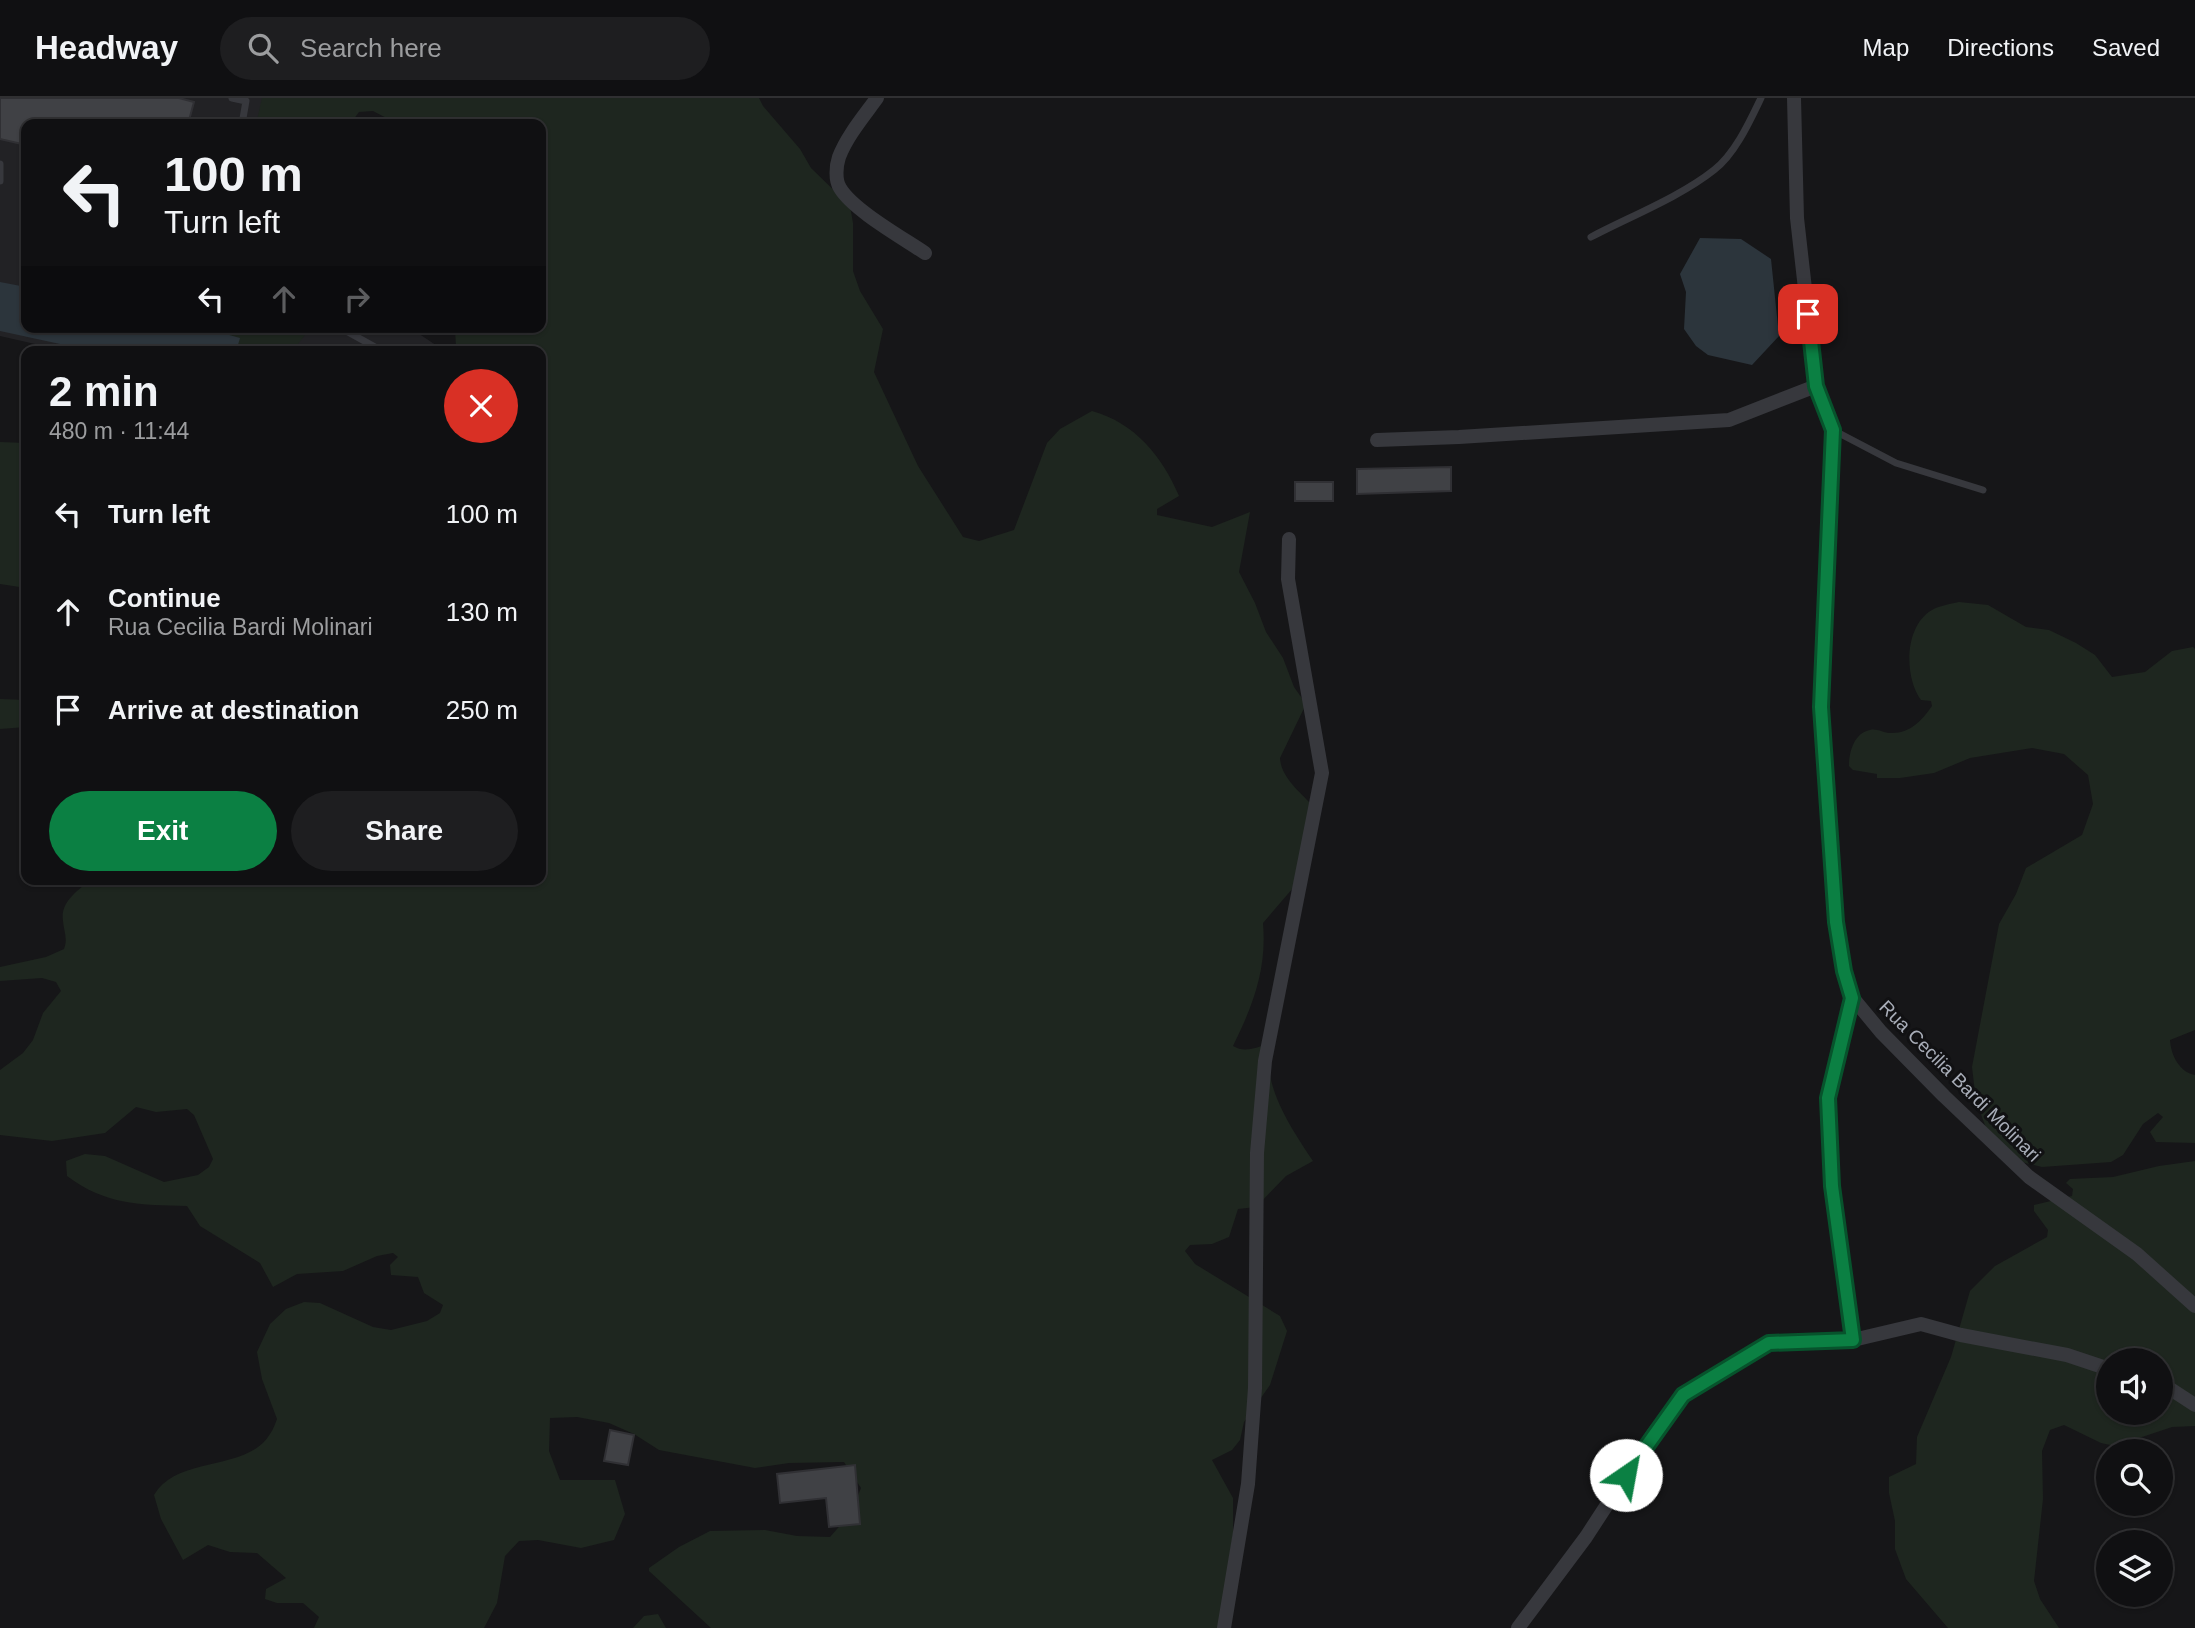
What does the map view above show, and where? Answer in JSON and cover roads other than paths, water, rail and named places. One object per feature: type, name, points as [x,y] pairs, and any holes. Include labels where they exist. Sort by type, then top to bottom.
[{"type":"street","points":[[877,98],[839,158],[839,186],[850,201],[925,253]]},
{"type":"street","name":"Rua Cecilia Bardi Molinari","points":[[1794,98],[1797,218],[1816,386],[1833,430],[1821,707],[1836,922],[1844,971],[1852,998],[1935,1087],[2029,1177],[2137,1254],[2195,1306]]},
{"type":"street","points":[[1377,440],[1729,420],[1816,386]]},
{"type":"street","points":[[1224,1628],[1248,1484],[1255,1388],[1257,1153],[1265,1062],[1322,773],[1288,579],[1289,539]]},
{"type":"street","points":[[1852,998],[1828,1098],[1832,1186],[1853,1340]]},
{"type":"street","points":[[1518,1628],[1586,1537],[1653,1434],[1683,1395],[1769,1343],[1853,1340],[1921,1324],[1961,1335],[2067,1355],[2096,1365]]},
{"type":"street","points":[[2173,1391],[2195,1405]]},
{"type":"lane","points":[[232,98],[247,100],[243,119]]},
{"type":"lane","points":[[1591,237],[1684,189],[1716,169],[1745,131],[1761,98]]},
{"type":"lane","points":[[0,164],[0,181]]},
{"type":"lane","points":[[350,333],[373,346]]},
{"type":"lane","points":[[1833,430],[1896,463],[1983,490]]}]
